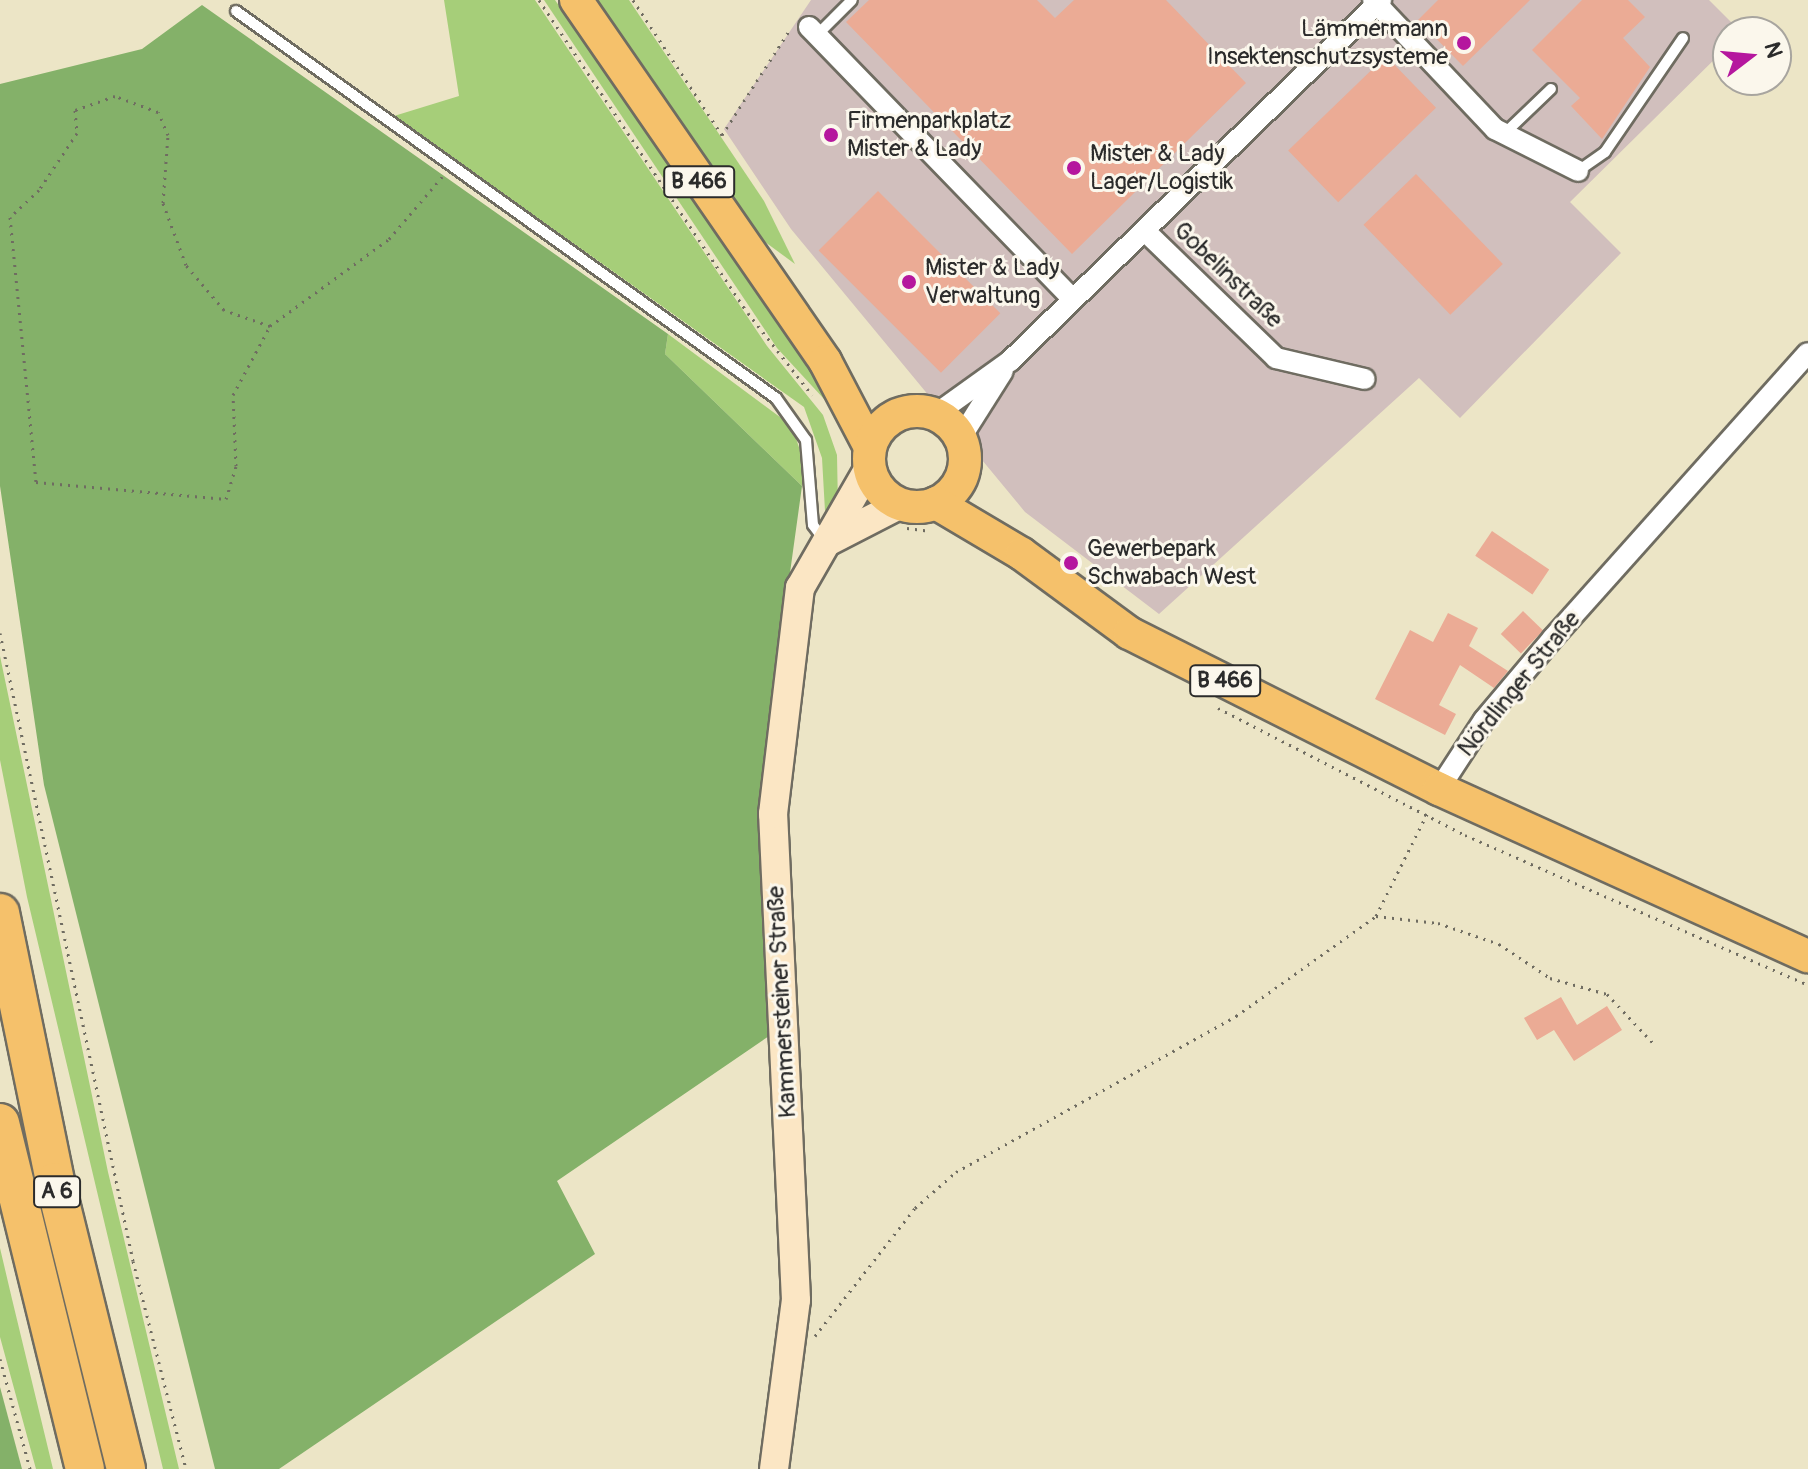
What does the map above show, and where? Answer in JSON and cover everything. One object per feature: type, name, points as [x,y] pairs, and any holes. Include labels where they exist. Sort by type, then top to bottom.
[{"type":"highway","name":"A 6","points":[[0,913],[55,1182],[126,1469]]},
{"type":"highway","name":"A 6","points":[[0,1123],[85,1469]]},
{"type":"main road","name":"B 466","points":[[576,0],[825,361],[870,457]]},
{"type":"main road","name":"B 466","points":[[825,361],[900,413]]},
{"type":"main road","points":[[900,413],[936,414],[960,439],[962,475],[938,518],[901,517],[881,490],[870,457],[900,413]]},
{"type":"main road","name":"B 466","points":[[962,475],[1022,554]]},
{"type":"main road","name":"B 466","points":[[938,518],[1022,554],[1129,633],[1433,802],[1808,956]]},
{"type":"street","points":[[936,414],[1010,361],[1072,298],[1146,232],[1377,1],[1504,134],[1578,171]]},
{"type":"street","points":[[813,31],[1072,298]]},
{"type":"street","name":"Gobelinstraße","points":[[1146,232],[1276,358],[1365,379]]},
{"type":"street","name":"Nördlinger Straße","points":[[1433,802],[1543,650],[1808,353]]},
{"type":"street","points":[[960,439],[1010,361]]},
{"type":"street","name":"Kammersteiner Straße","points":[[774,1469],[789,1361],[793,1184],[773,814],[800,588],[827,543],[870,457]]},
{"type":"street","points":[[827,543],[901,517]]},
{"type":"lane","points":[[813,31],[852,0]]},
{"type":"lane","points":[[236,11],[776,398],[806,440],[813,525],[827,543]]},
{"type":"lane","points":[[1578,171],[1605,152],[1683,38]]},
{"type":"lane","points":[[1504,134],[1551,89]]},
{"type":"path","points":[[539,0],[748,313],[815,398]]},
{"type":"path","points":[[633,0],[722,135],[799,16],[813,31]]},
{"type":"path","points":[[270,326],[224,310],[186,265],[163,203],[168,135],[158,112],[115,96],[75,110],[77,133],[10,217],[36,482],[226,499],[236,466],[233,395],[270,326],[389,239],[453,165]]},
{"type":"path","points":[[901,517],[938,518]]},
{"type":"path","points":[[0,633],[130,1246],[186,1469]]},
{"type":"path","points":[[1204,701],[1433,802],[1808,985]]},
{"type":"path","points":[[789,1361],[802,1358],[828,1313],[915,1208],[956,1172],[1236,1016],[1376,916],[1433,802]]},
{"type":"path","points":[[1376,916],[1438,923],[1499,944],[1550,978],[1607,994],[1654,1044]]},
{"type":"path","points":[[0,1359],[30,1469]]},
{"type":"shaded area","points":[[811,0],[1709,0],[1725,16],[1712,16],[1712,62],[1570,202],[1621,253],[1460,418],[1419,378],[1159,614],[1025,512],[791,229],[724,129]]},
{"type":"green space","points":[[444,0],[535,0],[767,346],[823,415],[837,455],[838,507],[825,511],[822,458],[804,407],[394,116],[459,96]]},
{"type":"green space","points":[[544,0],[555,0],[822,384],[824,399],[777,348]]},
{"type":"green space","points":[[590,0],[629,0],[764,201],[795,264],[746,228]]},
{"type":"green space","points":[[202,5],[668,334],[665,354],[802,486],[776,674],[772,1034],[557,1181],[595,1254],[279,1469],[215,1469],[44,785],[0,486],[0,84],[142,49]]},
{"type":"green space","points":[[668,334],[792,426],[807,472],[802,486],[665,354]]},
{"type":"green space","points":[[0,656],[108,1172],[179,1469],[163,1469],[27,897],[0,760]]},
{"type":"green space","points":[[0,1248],[53,1469],[36,1469],[0,1337]]},
{"type":"green space","points":[[0,1387],[22,1469],[0,1469]]},
{"type":"building","name":"Mister & Lady Lager/Logistik","points":[[869,0],[1037,0],[1055,18],[1074,0],[1166,0],[1246,83],[1072,254],[846,22]]},
{"type":"building","name":"Lämmermann Insektenschutzsysteme","points":[[1438,0],[1530,0],[1463,66],[1418,20]]},
{"type":"building","points":[[1582,0],[1628,0],[1645,17],[1623,38],[1650,67],[1602,139],[1571,106],[1580,98],[1532,50]]},
{"type":"building","points":[[1386,56],[1436,108],[1338,202],[1288,150]]},
{"type":"building","points":[[1416,174],[1503,264],[1450,315],[1363,225]]},
{"type":"building","name":"Mister & Lady Verwaltung","points":[[878,191],[1000,313],[941,373],[819,250]]},
{"type":"building","points":[[1492,531],[1549,570],[1532,594],[1475,556]]},
{"type":"building","points":[[1523,611],[1543,630],[1521,653],[1501,634]]},
{"type":"building","points":[[1448,613],[1478,628],[1469,646],[1508,671],[1494,688],[1460,665],[1439,705],[1456,714],[1445,735],[1375,699],[1410,630],[1433,642]]},
{"type":"building","points":[[1561,997],[1577,1025],[1607,1006],[1622,1030],[1574,1061],[1554,1030],[1537,1040],[1524,1018]]},
{"type":"place","name":"Lämmermann Insektenschutzsysteme","points":[[1464,43]]},
{"type":"place","name":"Firmenparkplatz Mister & Lady","points":[[831,135]]},
{"type":"place","name":"Mister & Lady Lager/Logistik","points":[[1074,168]]},
{"type":"place","name":"Mister & Lady Verwaltung","points":[[909,282]]},
{"type":"place","name":"Gewerbepark Schwabach West","points":[[1071,563]]}]
